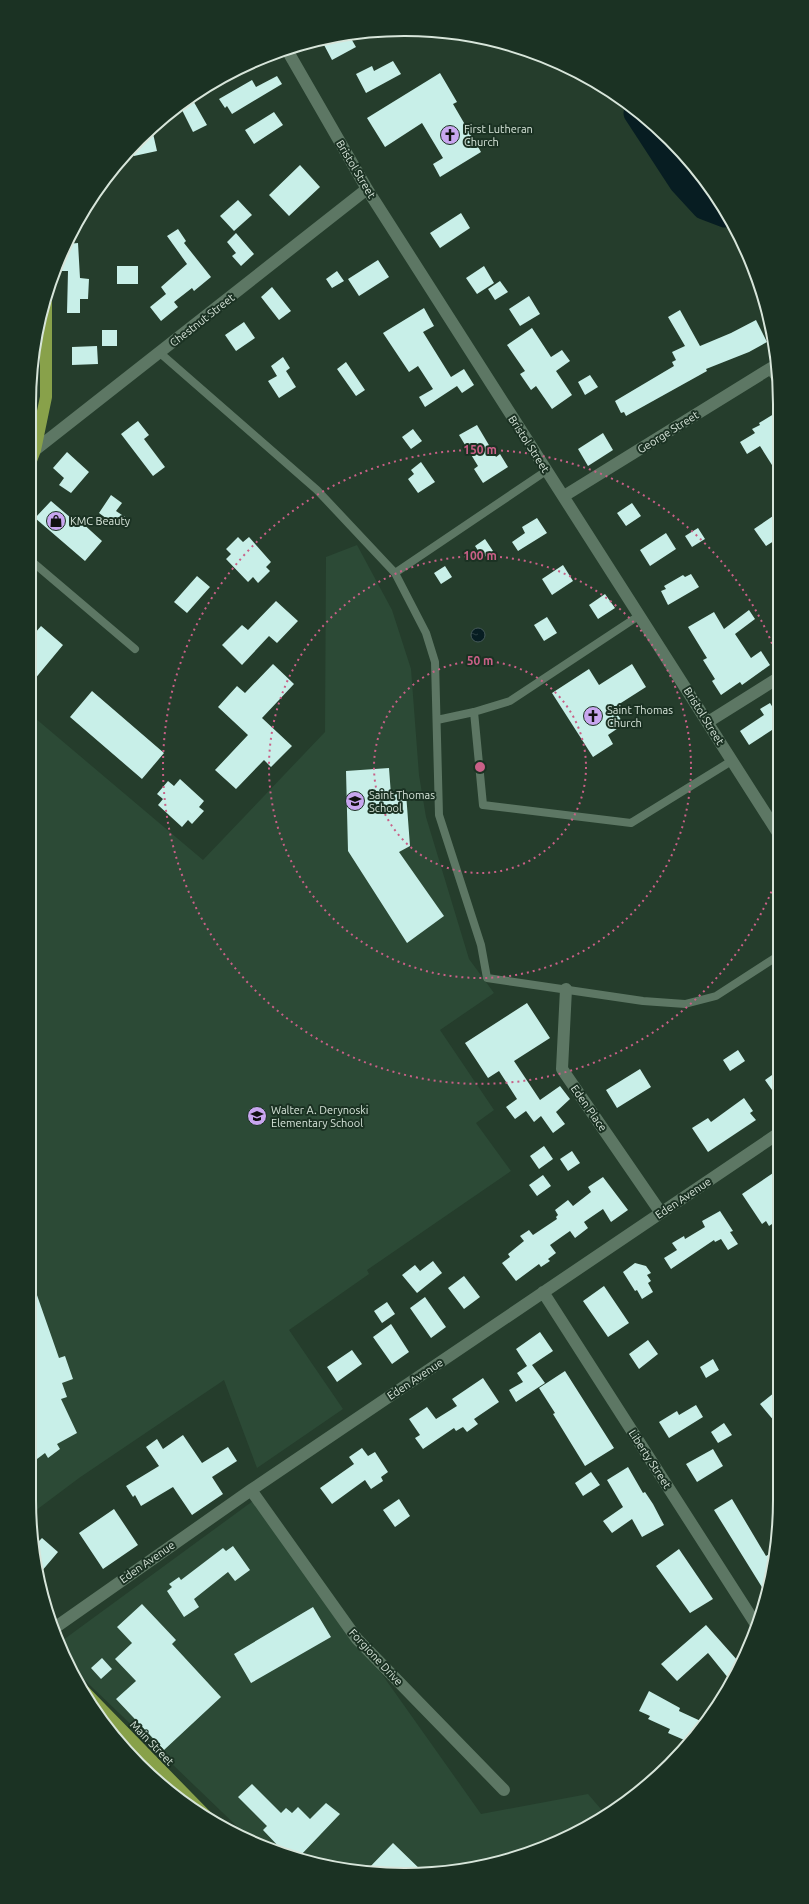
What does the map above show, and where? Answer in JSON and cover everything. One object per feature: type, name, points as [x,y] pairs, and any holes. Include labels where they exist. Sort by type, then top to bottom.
[{"type":"highway","points":[[36,445],[46,397],[46,321]]},
{"type":"highway","name":"Main Street","points":[[103,1711],[180,1792]]},
{"type":"street","name":"Bristol Street","points":[[289,55],[367,189],[546,471],[564,496],[733,760],[773,825]]},
{"type":"street","name":"Chestnut Street","points":[[36,449],[367,189]]},
{"type":"street","name":"George Street","points":[[564,496],[771,374]]},
{"type":"street","points":[[708,722],[773,681]]},
{"type":"street","name":"Eden Place","points":[[566,989],[562,1069],[661,1213]]},
{"type":"street","name":"Eden Avenue","points":[[58,1625],[252,1490],[542,1292],[773,1137]]},
{"type":"street","name":"Liberty Street","points":[[542,1292],[753,1619]]},
{"type":"street","name":"Forgione Drive","points":[[252,1490],[357,1639],[504,1790]]},
{"type":"lane","points":[[160,353],[317,490],[395,573],[426,633],[435,662],[439,814],[481,946],[487,978],[643,1001],[685,1004],[716,996],[773,959]]},
{"type":"lane","points":[[395,573],[546,471]]},
{"type":"lane","points":[[36,565],[135,649]]},
{"type":"lane","points":[[437,720],[474,712],[510,701],[640,615]]},
{"type":"lane","points":[[474,712],[484,804],[631,824],[733,760]]},
{"type":"shaded area","name":"Walter A. Derynoski Elementary School","points":[[357,545],[392,610],[411,669],[419,775],[426,817],[469,959],[494,993],[440,1030],[494,1110],[476,1123],[511,1171],[367,1270],[369,1274],[289,1330],[343,1409],[257,1468],[224,1380],[79,1478],[36,1510],[36,719],[203,860],[325,732],[326,557]]},
{"type":"shaded area","points":[[257,1498],[481,1814],[588,1794],[602,1810],[589,1819],[546,1840],[500,1855],[453,1865],[404,1868],[356,1865],[333,1861],[286,1848],[263,1840],[239,1829],[82,1677],[64,1640]]},
{"type":"water","points":[[475,628],[481,628],[485,632],[485,638],[481,642],[475,642],[471,638],[471,632]]},
{"type":"building","points":[[352,40],[356,47],[332,60],[324,45]]},
{"type":"building","points":[[393,61],[401,74],[366,93],[356,74],[372,66],[374,71]]},
{"type":"building","name":"First Lutheran Church","points":[[440,73],[457,102],[453,104],[481,152],[440,177],[433,164],[443,158],[422,123],[385,147],[367,118]]},
{"type":"building","points":[[277,76],[282,84],[232,114],[227,106],[225,108],[219,99],[252,80],[256,87]]},
{"type":"building","points":[[194,102],[207,125],[193,132],[182,110]]},
{"type":"building","points":[[274,112],[283,125],[254,144],[245,130]]},
{"type":"building","points":[[153,135],[157,151],[134,155]]},
{"type":"building","points":[[300,165],[320,187],[289,216],[269,195]]},
{"type":"building","points":[[238,200],[252,215],[234,231],[220,216]]},
{"type":"building","points":[[461,213],[470,228],[440,248],[430,233]]},
{"type":"building","points":[[178,229],[186,241],[184,243],[211,277],[194,291],[192,288],[174,302],[178,307],[161,321],[150,307],[166,294],[161,287],[187,264],[167,236]]},
{"type":"building","points":[[236,233],[254,254],[241,266],[232,256],[236,253],[227,242]]},
{"type":"building","points":[[73,243],[78,243],[80,278],[89,279],[88,299],[80,299],[80,313],[67,313],[68,271],[62,271]]},
{"type":"building","points":[[378,260],[389,277],[359,296],[348,279]]},
{"type":"building","points":[[117,266],[138,266],[138,284],[117,284]]},
{"type":"building","points":[[484,266],[494,283],[477,294],[466,278]]},
{"type":"building","points":[[337,271],[344,281],[332,288],[326,279]]},
{"type":"building","points":[[500,281],[508,292],[495,300],[488,289]]},
{"type":"building","points":[[272,287],[291,311],[279,320],[261,297]]},
{"type":"building","points":[[529,296],[540,314],[520,326],[509,309]]},
{"type":"building","points":[[424,308],[434,326],[423,332],[451,377],[464,369],[474,385],[462,393],[457,386],[425,407],[419,397],[433,389],[418,366],[409,372],[383,333]]},
{"type":"building","points":[[680,310],[700,346],[731,333],[756,320],[767,342],[749,352],[706,369],[707,371],[626,416],[624,412],[621,413],[615,401],[674,366],[672,362],[676,360],[672,352],[685,346],[668,317]]},
{"type":"building","points":[[244,322],[255,338],[236,351],[225,335]]},
{"type":"building","points":[[532,328],[551,357],[562,350],[570,361],[556,371],[572,395],[552,409],[536,386],[531,390],[520,374],[525,371],[507,345]]},
{"type":"building","points":[[102,330],[117,330],[117,346],[102,346]]},
{"type":"building","points":[[97,346],[98,364],[72,365],[72,347]]},
{"type":"building","points":[[283,357],[290,368],[286,371],[296,387],[279,398],[268,381],[277,376],[271,366]]},
{"type":"building","points":[[346,362],[365,390],[356,396],[337,369]]},
{"type":"building","points":[[590,375],[598,387],[585,395],[578,382]]},
{"type":"building","points":[[773,414],[773,467],[760,446],[747,454],[740,442],[755,433],[752,429],[760,425],[759,423]]},
{"type":"building","points":[[138,421],[149,435],[144,439],[165,467],[153,476],[121,434]]},
{"type":"building","points":[[477,425],[496,457],[500,454],[508,467],[483,483],[474,469],[478,466],[459,435]]},
{"type":"building","points":[[413,429],[422,441],[411,449],[402,437]]},
{"type":"building","points":[[603,433],[613,450],[588,466],[578,449]]},
{"type":"building","points":[[67,452],[89,472],[71,493],[59,485],[64,478],[53,468]]},
{"type":"building","points":[[421,462],[435,482],[418,493],[408,479],[414,474],[411,470]]},
{"type":"building","points":[[111,495],[122,503],[116,511],[125,517],[118,527],[99,513]]},
{"type":"building","points":[[51,501],[78,524],[80,521],[102,541],[85,561],[36,519],[36,517]]},
{"type":"building","points":[[632,503],[641,516],[626,526],[617,513]]},
{"type":"building","points":[[773,516],[773,542],[766,546],[754,529]]},
{"type":"building","points":[[537,518],[547,533],[518,551],[512,542],[525,533],[522,527]]},
{"type":"building","points":[[698,528],[705,539],[692,547],[685,536]]},
{"type":"building","points":[[666,533],[676,549],[650,566],[640,550]]},
{"type":"building","points":[[238,537],[243,542],[249,537],[271,562],[266,567],[270,571],[258,583],[253,577],[248,582],[226,559],[231,554],[226,549]]},
{"type":"building","points":[[485,539],[493,551],[483,558],[475,546]]},
{"type":"building","points":[[563,565],[573,581],[552,595],[542,579]]},
{"type":"building","points":[[445,566],[452,577],[441,584],[434,573]]},
{"type":"building","points":[[691,574],[699,587],[668,605],[661,591],[666,589],[664,586],[683,575],[685,577]]},
{"type":"building","points":[[197,576],[210,587],[187,613],[174,602]]},
{"type":"building","points":[[605,594],[615,608],[598,619],[589,605]]},
{"type":"building","points":[[276,601],[298,621],[277,643],[269,636],[242,665],[222,645],[242,625],[248,630]]},
{"type":"building","points":[[749,610],[755,619],[735,634],[751,658],[761,651],[770,665],[742,685],[740,682],[721,695],[712,681],[715,679],[703,660],[707,658],[688,627],[714,612],[724,629]]},
{"type":"building","points":[[547,617],[557,633],[544,641],[534,625]]},
{"type":"building","points":[[41,626],[63,645],[36,678],[36,632]]},
{"type":"building","points":[[273,664],[294,684],[262,718],[292,746],[271,767],[264,760],[236,789],[215,770],[248,735],[218,707],[237,686],[245,693]]},
{"type":"building","name":"Saint Thomas Church","points":[[632,664],[646,687],[613,708],[624,724],[608,735],[613,744],[593,757],[552,693],[589,669],[599,685]]},
{"type":"building","points":[[92,691],[164,753],[142,779],[70,717]]},
{"type":"building","points":[[770,703],[773,708],[773,729],[749,745],[740,731],[764,715],[760,709]]},
{"type":"building","points":[[389,768],[391,795],[406,793],[410,846],[399,852],[444,916],[407,943],[348,851],[346,771]]},
{"type":"building","points":[[180,779],[204,801],[199,807],[204,811],[192,824],[188,820],[182,827],[158,805],[163,799],[157,794],[168,781],[174,786]]},
{"type":"building","points":[[527,1003],[550,1038],[514,1061],[540,1100],[560,1086],[570,1099],[556,1112],[565,1124],[553,1133],[541,1116],[534,1122],[526,1111],[515,1119],[506,1107],[517,1099],[499,1071],[488,1078],[465,1043]]},
{"type":"building","points":[[738,1050],[745,1061],[730,1071],[723,1060]]},
{"type":"building","points":[[640,1069],[651,1087],[617,1108],[606,1090]]},
{"type":"building","points":[[773,1074],[773,1091],[765,1080]]},
{"type":"building","points":[[744,1098],[753,1111],[750,1113],[756,1120],[708,1152],[692,1128],[708,1118],[711,1122]]},
{"type":"building","points":[[544,1146],[553,1159],[539,1169],[530,1156]]},
{"type":"building","points":[[572,1151],[580,1163],[568,1171],[560,1159]]},
{"type":"building","points":[[773,1173],[773,1223],[769,1226],[766,1221],[762,1224],[742,1194]]},
{"type":"building","points":[[543,1175],[551,1186],[537,1196],[529,1185]]},
{"type":"building","points":[[603,1177],[628,1210],[611,1222],[603,1209],[584,1222],[588,1228],[575,1238],[570,1231],[550,1245],[556,1253],[548,1259],[550,1261],[541,1267],[539,1264],[516,1281],[502,1263],[510,1257],[508,1254],[524,1241],[520,1236],[529,1230],[533,1235],[557,1219],[556,1217],[558,1215],[555,1210],[568,1200],[573,1206],[591,1192],[588,1187]]},
{"type":"building","points":[[720,1211],[733,1231],[730,1232],[738,1244],[728,1250],[721,1239],[715,1242],[714,1240],[671,1269],[664,1258],[677,1250],[672,1243],[684,1236],[685,1239],[705,1227],[702,1221]]},
{"type":"building","points":[[433,1261],[442,1273],[417,1293],[402,1275],[415,1265],[420,1271]]},
{"type":"building","points":[[635,1263],[646,1266],[651,1273],[647,1275],[651,1281],[648,1283],[653,1292],[642,1299],[623,1272]]},
{"type":"building","points":[[464,1276],[480,1297],[464,1309],[448,1288]]},
{"type":"building","points":[[604,1286],[629,1323],[608,1337],[583,1301]]},
{"type":"building","points":[[36,1292],[59,1358],[65,1356],[73,1379],[62,1383],[67,1397],[61,1399],[77,1433],[57,1444],[60,1449],[48,1458],[45,1453],[36,1460]]},
{"type":"building","points":[[425,1297],[446,1327],[431,1338],[410,1308]]},
{"type":"building","points":[[387,1302],[395,1314],[382,1323],[374,1311]]},
{"type":"building","points":[[391,1324],[409,1352],[392,1364],[373,1337]]},
{"type":"building","points":[[540,1332],[553,1351],[532,1365],[545,1383],[516,1402],[509,1390],[523,1382],[517,1373],[527,1366],[516,1349]]},
{"type":"building","points":[[648,1340],[658,1354],[639,1369],[629,1354]]},
{"type":"building","points":[[352,1350],[362,1364],[337,1382],[327,1367]]},
{"type":"building","points":[[713,1359],[719,1370],[706,1378],[700,1367]]},
{"type":"building","points":[[565,1371],[614,1448],[585,1466],[539,1388]]},
{"type":"building","points":[[483,1378],[499,1402],[474,1419],[478,1424],[467,1432],[463,1427],[456,1431],[454,1428],[423,1449],[415,1438],[420,1435],[409,1419],[427,1407],[436,1419],[457,1406],[452,1399]]},
{"type":"building","points":[[773,1394],[773,1420],[760,1404]]},
{"type":"building","points":[[696,1405],[703,1417],[669,1438],[659,1422],[677,1411],[679,1415]]},
{"type":"building","points":[[724,1423],[732,1435],[718,1443],[711,1432]]},
{"type":"building","points":[[183,1435],[202,1463],[228,1447],[237,1461],[212,1477],[223,1494],[192,1515],[173,1487],[141,1506],[135,1495],[133,1497],[126,1486],[159,1466],[146,1447],[157,1439],[163,1449]]},
{"type":"building","points":[[362,1448],[368,1456],[375,1452],[388,1472],[381,1477],[383,1481],[371,1489],[365,1480],[332,1504],[320,1488],[354,1464],[349,1457]]},
{"type":"building","points":[[713,1449],[723,1466],[697,1482],[686,1464]]},
{"type":"building","points":[[628,1467],[643,1493],[645,1492],[653,1504],[664,1525],[642,1537],[632,1519],[612,1533],[603,1521],[623,1507],[607,1480]]},
{"type":"building","points":[[591,1472],[600,1485],[583,1496],[575,1483]]},
{"type":"building","points":[[399,1499],[410,1516],[395,1527],[383,1510]]},
{"type":"building","points":[[732,1499],[766,1556],[769,1554],[762,1587],[714,1510]]},
{"type":"building","points":[[114,1509],[138,1545],[103,1569],[79,1533]]},
{"type":"building","points":[[42,1538],[58,1552],[43,1570],[39,1548],[38,1542]]},
{"type":"building","points":[[233,1546],[250,1570],[235,1581],[228,1572],[194,1599],[199,1607],[184,1617],[167,1591],[172,1587],[169,1584],[179,1577],[181,1580],[223,1548],[226,1551]]},
{"type":"building","points":[[679,1549],[713,1599],[690,1613],[656,1566]]},
{"type":"building","points":[[142,1604],[176,1640],[172,1644],[221,1697],[164,1750],[116,1699],[136,1681],[115,1659],[132,1643],[117,1627]]},
{"type":"building","points":[[313,1607],[331,1637],[251,1683],[234,1654]]},
{"type":"building","points":[[706,1625],[736,1659],[727,1677],[708,1653],[677,1681],[661,1664]]},
{"type":"building","points":[[102,1658],[112,1669],[101,1679],[91,1668]]},
{"type":"building","points":[[649,1691],[680,1708],[679,1711],[699,1720],[684,1740],[668,1733],[670,1729],[648,1719],[650,1716],[639,1711]]},
{"type":"building","points":[[252,1784],[281,1813],[286,1808],[292,1813],[298,1807],[310,1819],[326,1803],[340,1814],[303,1853],[277,1845],[263,1830],[267,1826],[238,1797]]},
{"type":"building","points":[[393,1843],[418,1867],[404,1868],[371,1866]]},
{"type":"waterway","points":[[643,124],[681,182],[704,207],[719,213]]},
{"type":"place","name":"First Lutheran Church","points":[[450,135]]},
{"type":"place","name":"KMC Beauty","points":[[56,521]]},
{"type":"place","name":"Saint Thomas Church","points":[[593,716]]},
{"type":"place","name":"Saint Thomas School","points":[[355,801]]},
{"type":"place","name":"Walter A. Derynoski Elementary School","points":[[257,1116]]}]
